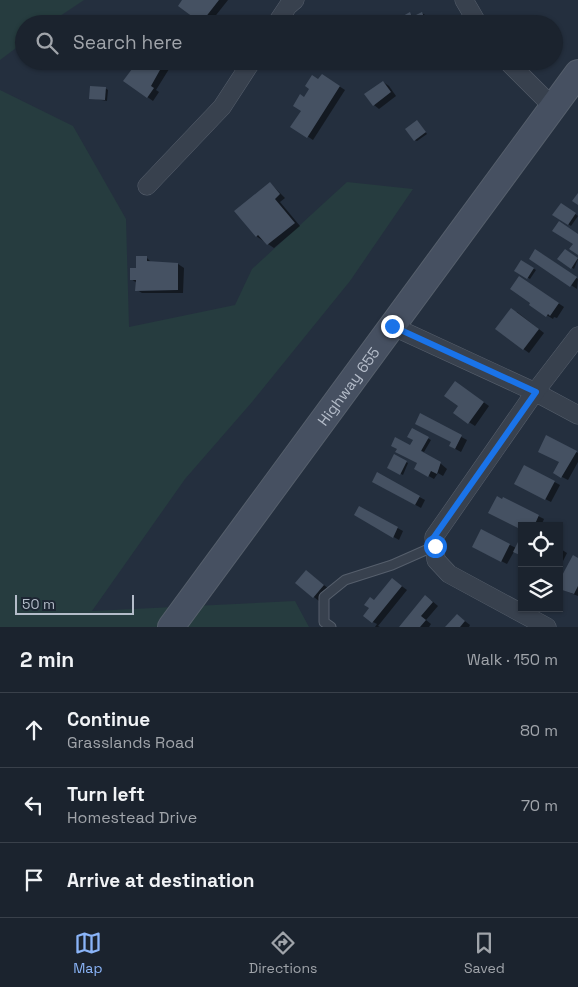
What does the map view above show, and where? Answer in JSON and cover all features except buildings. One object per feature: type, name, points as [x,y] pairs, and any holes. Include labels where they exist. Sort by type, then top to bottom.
[{"type":"main road","name":"Highway 655","points":[[171,627],[578,73]]},
{"type":"street","points":[[282,15],[295,0]]},
{"type":"street","points":[[464,0],[473,15]]},
{"type":"street","points":[[147,186],[222,107],[246,70]]},
{"type":"street","points":[[516,70],[553,107]]},
{"type":"street","points":[[392,326],[536,392],[578,415]]},
{"type":"street","points":[[547,627],[449,574],[436,560],[434,537],[536,392],[578,336]]},
{"type":"lane","points":[[331,627],[324,622],[324,597],[346,580],[392,565],[435,546]]},
{"type":"green space","points":[[0,0],[84,0],[62,15],[15,15],[15,49],[0,60]]},
{"type":"green space","points":[[0,90],[73,126],[126,219],[129,327],[235,305],[252,269],[347,182],[413,189],[350,281],[252,402],[185,479],[92,611],[295,601],[309,627],[0,627]]},
{"type":"route","points":[[392,326],[536,392],[434,537],[435,546]]}]
